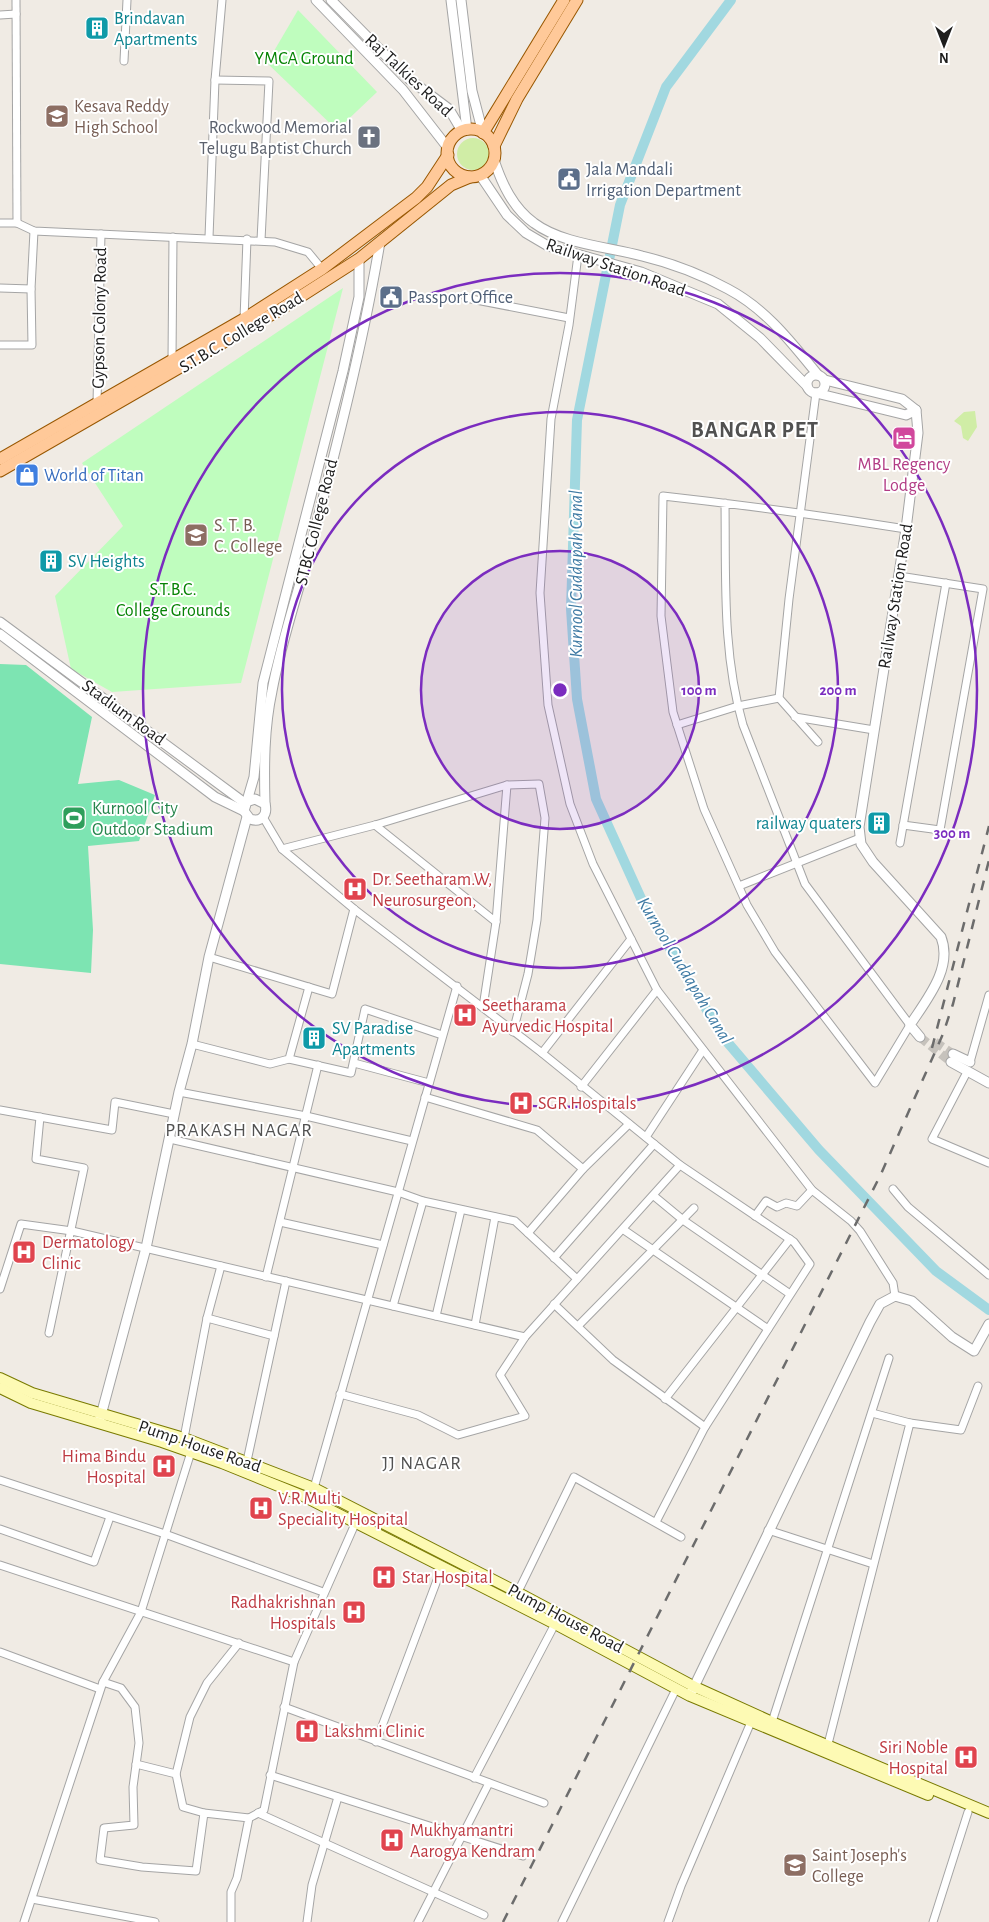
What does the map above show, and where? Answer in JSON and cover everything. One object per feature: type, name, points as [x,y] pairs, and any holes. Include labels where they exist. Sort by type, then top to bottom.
[{"type":"main road","points":[[483,133],[564,0]]},
{"type":"main road","points":[[494,146],[483,133],[465,130],[454,137],[448,152],[452,168],[464,175],[475,176],[491,166],[494,160],[494,146],[517,98],[577,0]]},
{"type":"main road","name":"S.T.B.C. College Road","points":[[0,458],[244,319],[322,270],[427,187],[448,152]]},
{"type":"main road","name":"S.T.B.C. College Road","points":[[0,471],[281,309],[359,259],[451,185],[475,176]]},
{"type":"main road","points":[[356,244],[359,259]]},
{"type":"main road","name":"Pump House Road","points":[[0,1378],[32,1393],[100,1418],[184,1438],[314,1488],[356,1512],[517,1592],[692,1691],[770,1726]]},
{"type":"main road","points":[[0,1388],[31,1402],[100,1418],[303,1496],[355,1524],[556,1624],[676,1689],[692,1691],[751,1722],[770,1726],[989,1814]]},
{"type":"main road","points":[[826,1749],[989,1820]]},
{"type":"street","points":[[16,0],[17,222]]},
{"type":"street","points":[[124,61],[127,0]]},
{"type":"street","points":[[209,237],[215,80],[222,0]]},
{"type":"street","name":"Raj Talkies Road","points":[[316,0],[403,90],[448,152]]},
{"type":"street","name":"Raj Talkies Road","points":[[331,0],[410,79],[449,109],[465,130]]},
{"type":"street","points":[[451,0],[465,130]]},
{"type":"street","points":[[461,0],[472,91],[483,133]]},
{"type":"street","points":[[0,14],[16,14]]},
{"type":"street","points":[[215,80],[269,81],[261,240]]},
{"type":"street","name":"Railway Station Road","points":[[494,160],[503,187],[515,204],[533,222],[552,234],[645,256],[705,279],[746,299],[771,320],[821,377]]},
{"type":"street","name":"Railway Station Road","points":[[475,176],[507,215],[526,233],[549,247],[641,272],[718,304],[760,338],[807,386]]},
{"type":"street","points":[[0,223],[17,222],[34,231],[209,237],[275,242],[308,252],[322,270]]},
{"type":"street","points":[[0,345],[32,345],[31,289],[34,231]]},
{"type":"street","name":"Gypson Colony Road","points":[[97,403],[101,234]]},
{"type":"street","points":[[172,360],[173,236]]},
{"type":"street","points":[[244,319],[247,239]]},
{"type":"street","name":"STBC College Road","points":[[264,804],[266,722],[272,690],[311,544],[372,294],[380,242]]},
{"type":"street","points":[[578,255],[570,318],[551,419],[543,520],[540,593],[548,705],[570,804],[593,864],[657,990],[812,1190],[860,1230],[893,1283],[895,1296]]},
{"type":"street","name":"STBC College Road","points":[[100,1418],[146,1248],[174,1114],[192,1044],[209,957],[254,777],[263,683],[343,371],[359,297],[359,259]]},
{"type":"street","points":[[0,288],[31,289]]},
{"type":"street","points":[[466,298],[570,318]]},
{"type":"street","points":[[816,393],[824,389],[821,377]]},
{"type":"street","points":[[821,377],[902,399],[916,410],[906,415],[811,391],[807,386],[809,378],[821,377]]},
{"type":"street","points":[[816,393],[810,458],[800,512],[779,698],[818,742]]},
{"type":"street","name":"Railway Station Road","points":[[860,838],[859,827],[906,529],[918,433],[916,410]]},
{"type":"street","points":[[739,886],[860,838],[860,844],[873,862],[941,937],[946,950],[944,969],[917,1032],[875,1083],[775,952],[747,905],[704,808],[673,712],[661,616],[663,496],[800,512],[906,529]]},
{"type":"street","points":[[724,503],[727,632],[738,706],[805,884],[917,1032]]},
{"type":"street","points":[[899,576],[983,589],[940,830],[903,824]]},
{"type":"street","points":[[900,843],[946,583]]},
{"type":"street","name":"Stadium Road","points":[[0,622],[247,808]]},
{"type":"street","name":"Stadium Road","points":[[0,634],[215,797],[247,808]]},
{"type":"street","points":[[677,725],[738,706],[779,698]]},
{"type":"street","points":[[794,716],[874,730]]},
{"type":"street","points":[[282,849],[507,785],[539,784],[545,818],[537,920],[528,974],[513,1032]]},
{"type":"street","points":[[482,1007],[496,922],[507,785]]},
{"type":"street","points":[[255,799],[264,804],[266,811],[263,817],[257,820],[247,808],[255,799]]},
{"type":"street","points":[[263,817],[282,849],[354,909],[457,986],[680,1165],[790,1239],[810,1264],[705,1427],[656,1522]]},
{"type":"street","points":[[375,824],[496,922]]},
{"type":"street","points":[[209,957],[332,994],[354,909]]},
{"type":"street","points":[[542,1053],[631,939]]},
{"type":"street","points":[[314,1488],[457,986]]},
{"type":"street","points":[[289,1059],[309,987]]},
{"type":"street","points":[[581,1087],[657,990]]},
{"type":"street","points":[[989,995],[970,1062],[952,1058],[967,1072],[989,1083]]},
{"type":"street","points":[[192,1044],[270,1064],[289,1059],[351,1073],[365,1009],[442,1034]]},
{"type":"street","points":[[646,1137],[703,1050]]},
{"type":"street","points":[[354,1063],[428,1083]]},
{"type":"street","points":[[266,1277],[318,1065]]},
{"type":"street","points":[[967,1072],[932,1139],[989,1163]]},
{"type":"street","points":[[179,1092],[306,1116],[412,1141]]},
{"type":"street","points":[[425,1097],[538,1130],[583,1170]]},
{"type":"street","points":[[0,1110],[112,1130],[115,1102],[174,1114]]},
{"type":"street","points":[[40,1117],[36,1160],[84,1168],[49,1333]]},
{"type":"street","points":[[528,1233],[583,1170],[628,1124]]},
{"type":"street","points":[[170,1139],[398,1192],[423,1201],[515,1221],[577,1279]]},
{"type":"street","points":[[554,1258],[654,1144]]},
{"type":"street","points":[[340,1394],[418,1414],[458,1435],[525,1416],[500,1375],[525,1337],[624,1230],[680,1165]]},
{"type":"street","points":[[893,1189],[908,1206],[989,1275]]},
{"type":"street","points":[[755,1216],[766,1201],[777,1207],[786,1203],[797,1206],[812,1190]]},
{"type":"street","points":[[654,1196],[683,1220],[790,1294]]},
{"type":"street","points":[[393,1306],[423,1201]]},
{"type":"street","points":[[578,1326],[694,1208]]},
{"type":"street","points":[[436,1316],[461,1210]]},
{"type":"street","points":[[474,1325],[496,1217]]},
{"type":"street","points":[[280,1222],[382,1245]]},
{"type":"street","points":[[0,1290],[21,1224],[72,1231],[525,1337]]},
{"type":"street","points":[[624,1230],[655,1249],[768,1329]]},
{"type":"street","points":[[665,1399],[790,1239]]},
{"type":"street","points":[[24,1922],[100,1689],[141,1612],[191,1452],[184,1438],[207,1318],[221,1266]]},
{"type":"street","points":[[246,1461],[286,1281]]},
{"type":"street","points":[[692,1691],[768,1530],[880,1304],[895,1296],[912,1301],[952,1337],[974,1351],[989,1324]]},
{"type":"street","points":[[554,1304],[613,1360],[705,1427]]},
{"type":"street","points":[[207,1318],[274,1336]]},
{"type":"street","points":[[770,1726],[889,1358]]},
{"type":"street","points":[[872,1413],[910,1423],[961,1430],[978,1386]]},
{"type":"street","points":[[826,1749],[910,1423]]},
{"type":"street","points":[[513,1602],[574,1477],[681,1537]]},
{"type":"street","points":[[0,1480],[165,1534],[323,1592]]},
{"type":"street","points":[[0,1529],[94,1562],[110,1517]]},
{"type":"street","points":[[239,1643],[207,1683],[190,1717],[176,1774],[183,1807],[204,1813],[249,1818],[264,1810],[294,1662],[323,1592],[355,1524]]},
{"type":"street","points":[[768,1530],[873,1564]]},
{"type":"street","points":[[0,1565],[294,1662]]},
{"type":"street","points":[[376,1742],[442,1566]]},
{"type":"street","points":[[474,1778],[556,1624]]},
{"type":"street","points":[[0,1652],[100,1689]]},
{"type":"street","points":[[103,1682],[121,1688],[135,1707],[138,1744],[133,1786],[134,1825],[104,1828],[100,1860],[142,1867],[196,1871],[204,1813]]},
{"type":"street","points":[[562,1922],[676,1689]]},
{"type":"street","points":[[284,1707],[544,1803]]},
{"type":"street","points":[[668,1922],[681,1886],[751,1722]]},
{"type":"street","points":[[136,1764],[176,1774]]},
{"type":"street","points":[[270,1775],[523,1856]]},
{"type":"street","points":[[418,1922],[489,1783]]},
{"type":"street","points":[[307,1922],[312,1885],[338,1797]]},
{"type":"street","points":[[933,1922],[968,1812]]},
{"type":"street","points":[[258,1813],[484,1915]]},
{"type":"street","points":[[231,1922],[231,1892],[238,1878],[249,1818]]},
{"type":"street","points":[[32,1899],[155,1922]]},
{"type":"green space","name":"YMCA Ground","points":[[298,10],[377,92],[337,130],[267,63]]},
{"type":"green space","points":[[473,138],[479,139],[484,143],[488,148],[488,160],[484,165],[479,169],[473,170],[467,169],[462,165],[458,160],[457,154],[458,148],[462,143],[467,139]]},
{"type":"green space","name":"S.T.B.C. College Grounds","points":[[343,288],[241,683],[112,692],[71,669],[55,596],[123,526],[82,463]]},
{"type":"green space","points":[[975,411],[977,427],[968,441],[963,438],[961,426],[954,421],[964,412]]},
{"type":"green space","name":"Kurnool City Outdoor Stadium","points":[[0,664],[26,665],[92,717],[78,784],[119,780],[155,795],[139,841],[88,846],[93,930],[91,973],[0,964]]},
{"type":"waterway","name":"Kurnool Cuddapah Canal","points":[[731,0],[666,87],[620,205],[577,420],[571,609],[577,699],[596,799],[644,905],[723,1037],[819,1150],[936,1271],[989,1310]]},
{"type":"tunnel","points":[[920,1037],[951,1062]]},
{"type":"tunnel","points":[[935,1042],[953,1054]]},
{"type":"railway","points":[[932,1048],[989,826]]},
{"type":"railway","points":[[503,1922],[881,1174],[943,1034],[953,1004],[989,860]]},
{"type":"place","name":"Brindavan Apartments","points":[[97,28]]},
{"type":"place","name":"Kesava Reddy High School","points":[[57,116]]},
{"type":"place","name":"Rockwood Memorial Telugu Baptist Church","points":[[369,137]]},
{"type":"place","name":"Jala Mandali Irrigation Department","points":[[569,179]]},
{"type":"place","name":"Passport Office","points":[[391,297]]},
{"type":"place","name":"MBL Regency Lodge","points":[[904,438]]},
{"type":"place","name":"World of Titan","points":[[27,475]]},
{"type":"place","name":"S. T. B. C. College","points":[[196,535]]},
{"type":"place","name":"SV Heights","points":[[51,561]]},
{"type":"place","name":"Kurnool City Outdoor Stadium","points":[[74,818]]},
{"type":"place","name":"railway quaters","points":[[879,823]]},
{"type":"place","name":"Dr. Seetharam.W, Neurosurgeon,","points":[[355,889]]},
{"type":"place","name":"Seetharama Ayurvedic Hospital","points":[[465,1015]]},
{"type":"place","name":"SV Paradise Apartments","points":[[314,1038]]},
{"type":"place","name":"SGR Hospitals","points":[[521,1103]]},
{"type":"place","name":"Dermatology Clinic","points":[[24,1252]]},
{"type":"place","name":"Hima Bindu Hospital","points":[[164,1466]]},
{"type":"place","name":"V.R Multi Speciality Hospital","points":[[261,1508]]},
{"type":"place","name":"Star Hospital","points":[[384,1577]]},
{"type":"place","name":"Radhakrishnan Hospitals","points":[[354,1612]]},
{"type":"place","name":"Lakshmi Clinic","points":[[307,1731]]},
{"type":"place","name":"Siri Noble Hospital","points":[[966,1757]]},
{"type":"place","name":"Mukhyamantri Aarogya Kendram","points":[[392,1840]]},
{"type":"place","name":"Saint Joseph's College","points":[[795,1865]]},
{"type":"district","name":"BANGAR PET","points":[[755,429]]},
{"type":"district","name":"PRAKASH NAGAR","points":[[239,1129]]},
{"type":"district","name":"JJ NAGAR","points":[[422,1462]]}]
